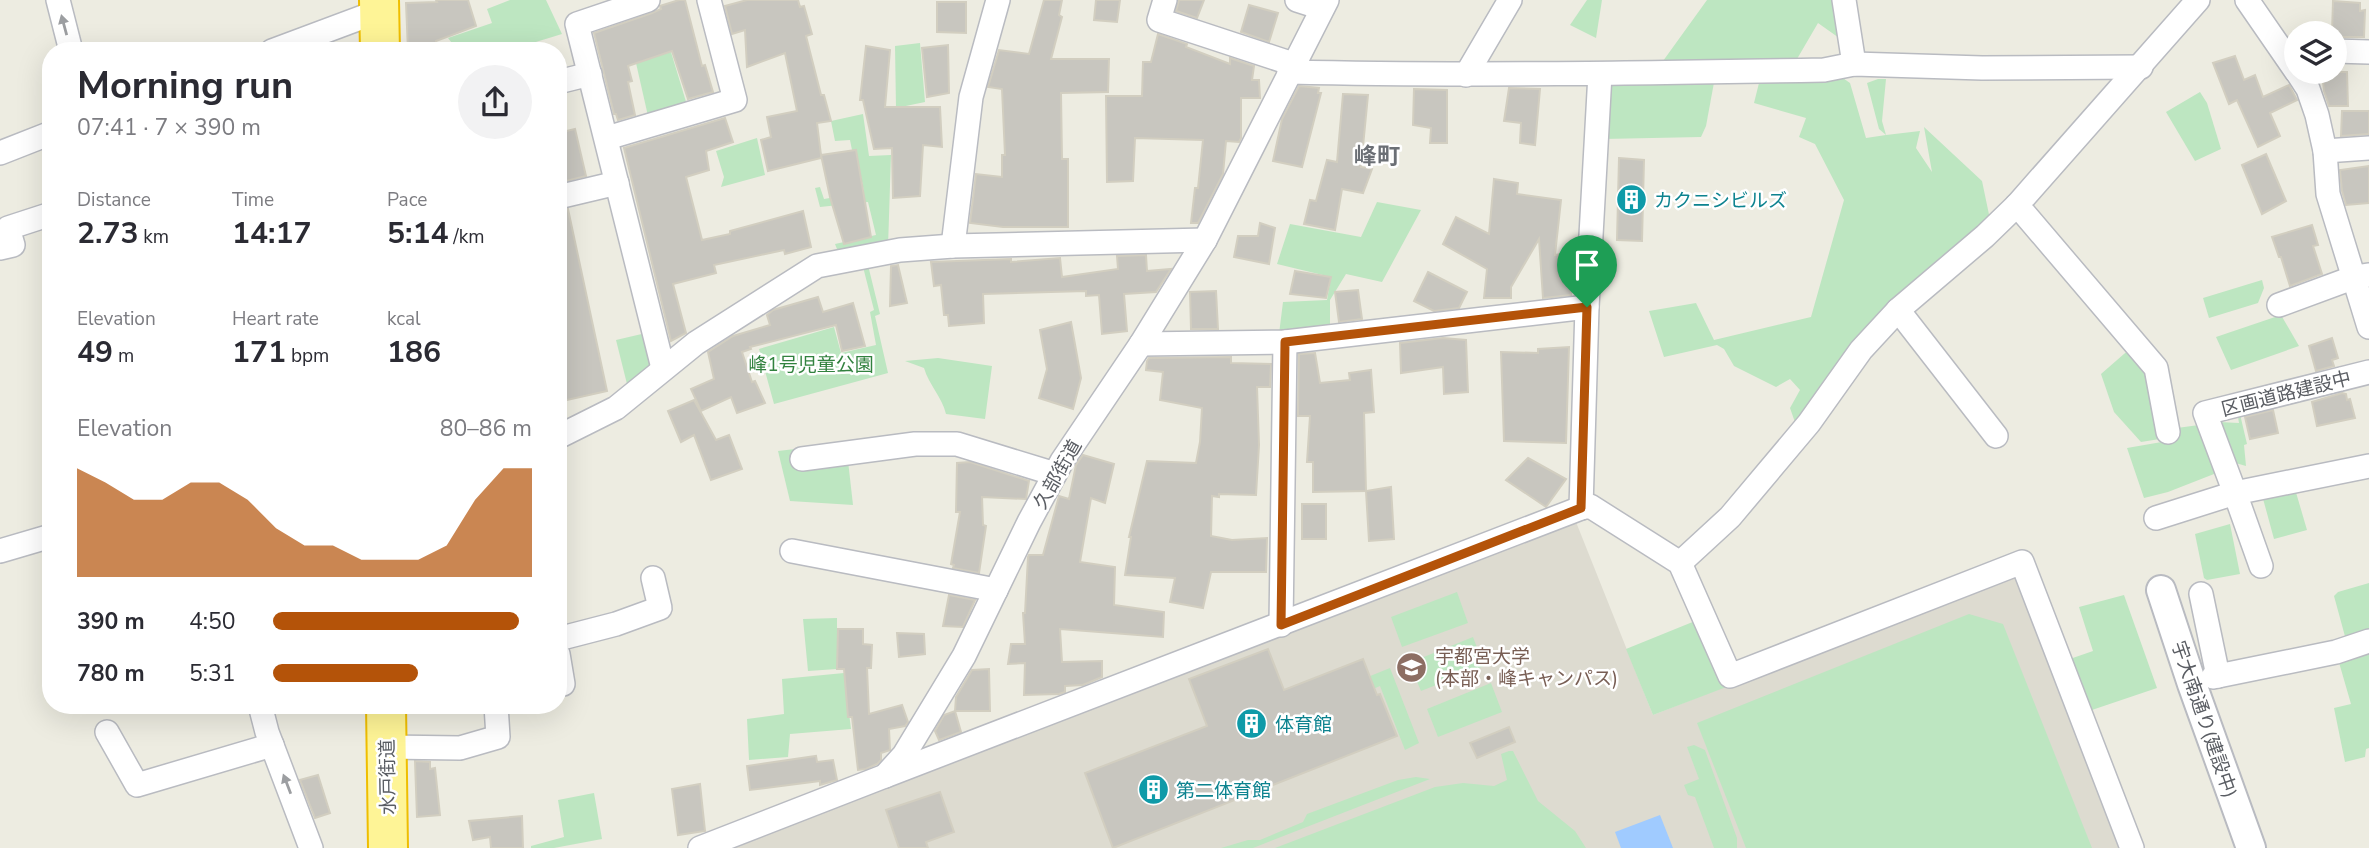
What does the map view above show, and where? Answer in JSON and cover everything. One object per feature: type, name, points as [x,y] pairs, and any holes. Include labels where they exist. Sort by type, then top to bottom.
[{"type":"highway","points":[[379,6],[380,42]]},
{"type":"highway","name":"水戸街道","points":[[386,714],[388,848]]},
{"type":"street","points":[[58,0],[69,42]]},
{"type":"street","points":[[648,0],[577,24],[663,368]]},
{"type":"street","points":[[607,138],[735,100],[709,0]]},
{"type":"street","points":[[953,246],[971,97],[998,0]]},
{"type":"street","points":[[1165,0],[1158,20],[1291,68],[1466,75],[1824,70],[1854,64],[1982,68],[2141,67]]},
{"type":"street","points":[[1297,0],[1324,4]]},
{"type":"street","points":[[1466,75],[1510,0]]},
{"type":"street","points":[[1844,0],[1854,64]]},
{"type":"street","points":[[1680,563],[1730,517],[1809,423],[1861,350],[1898,310],[2017,205],[2141,67],[2197,0]]},
{"type":"street","points":[[2247,0],[2284,49]]},
{"type":"street","name":"久部街道","points":[[886,776],[904,755],[964,656],[1055,474],[1141,344],[1205,240],[1324,4]]},
{"type":"street","points":[[293,42],[379,6]]},
{"type":"street","points":[[2347,51],[2369,52]]},
{"type":"street","points":[[567,80],[590,74]]},
{"type":"street","points":[[1581,508],[1587,307],[1600,74]]},
{"type":"street","points":[[2305,84],[2317,115],[2325,151],[2328,194],[2362,276],[2369,327]]},
{"type":"street","points":[[0,153],[42,137]]},
{"type":"street","points":[[2325,151],[2369,148]]},
{"type":"street","points":[[567,195],[617,183]]},
{"type":"street","points":[[2017,205],[2156,368],[2168,432]]},
{"type":"street","points":[[0,248],[13,245],[8,228],[42,217]]},
{"type":"street","points":[[567,432],[616,408],[696,343],[817,266],[900,250],[953,246],[1205,240]]},
{"type":"street","points":[[2279,305],[2362,276]]},
{"type":"street","points":[[1141,344],[1285,342],[1587,307]]},
{"type":"street","points":[[1898,310],[1996,436]]},
{"type":"street","points":[[1281,625],[1285,342]]},
{"type":"street","name":"区画道路建設中","points":[[2261,566],[2205,413],[2369,372]]},
{"type":"street","points":[[802,459],[915,444],[957,444],[1055,474]]},
{"type":"street","points":[[2156,518],[2235,493],[2369,466]]},
{"type":"street","points":[[700,848],[1590,506],[1680,563],[1730,676],[2022,562],[2132,848]]},
{"type":"street","points":[[0,551],[42,539]]},
{"type":"street","points":[[792,551],[996,590]]},
{"type":"street","points":[[567,637],[616,624],[660,608],[653,578]]},
{"type":"street","name":"宇大南通り(建設中)","points":[[2161,590],[2251,848]]},
{"type":"street","points":[[2201,594],[2216,677],[2336,652],[2369,641]]},
{"type":"street","points":[[263,714],[309,848]]},
{"type":"street","points":[[387,747],[460,748],[498,737],[497,714]]},
{"type":"street","points":[[107,732],[137,785],[272,745]]},
{"type":"shaded area","name":"宇都宮大学 (本部・峰キャンパス)","points":[[1574,517],[1653,715],[2019,571],[2125,848],[728,848]]},
{"type":"green space","points":[[510,0],[546,0],[562,34],[536,42],[451,42],[448,38],[492,23],[487,9]]},
{"type":"green space","points":[[1587,0],[1602,0],[1596,38],[1570,25]]},
{"type":"green space","points":[[1707,0],[1835,0],[1842,40],[1818,23],[1797,59],[1663,61]]},
{"type":"green space","points":[[920,43],[925,102],[896,108],[895,46]]},
{"type":"green space","points":[[671,52],[687,105],[648,116],[636,63]]},
{"type":"green space","points":[[1761,75],[1840,76],[1850,83],[1866,138],[1920,131],[1916,148],[1932,172],[1924,127],[1982,181],[1991,224],[1797,428],[1790,408],[1800,390],[1790,379],[1776,387],[1734,366],[1724,349],[1717,345],[1664,357],[1649,311],[1696,303],[1714,340],[1811,317],[1844,200],[1815,144],[1799,137],[1806,118],[1754,103]]},
{"type":"green space","points":[[1715,77],[1706,126],[1701,137],[1603,139],[1606,87],[1613,80]]},
{"type":"green space","points":[[1878,79],[1886,79],[1882,121],[1886,135],[1879,129],[1867,83]]},
{"type":"green space","points":[[2200,92],[2207,103],[2221,149],[2195,161],[2166,112]]},
{"type":"green space","points":[[863,114],[869,156],[891,155],[888,247],[839,254],[835,244],[876,235],[868,202],[820,207],[815,188],[820,187],[824,199],[864,192],[856,150],[852,150],[850,140],[835,141],[831,121]]},
{"type":"green space","points":[[757,138],[765,175],[721,187],[724,177],[716,151]]},
{"type":"green space","points":[[1377,202],[1421,210],[1382,282],[1346,274],[1330,300],[1330,329],[1279,334],[1283,302],[1327,300],[1331,277],[1277,264],[1290,224],[1361,237]]},
{"type":"green space","name":"峰1号児童公園","points":[[866,257],[880,314],[875,316],[888,373],[774,404],[759,349],[834,327],[841,353],[876,345],[870,312],[874,310],[861,259]]},
{"type":"green space","points":[[2262,280],[2264,288],[2258,303],[2209,318],[2203,298]]},
{"type":"green space","points":[[2281,315],[2299,346],[2231,370],[2216,337]]},
{"type":"green space","points":[[646,333],[653,364],[628,388],[616,340]]},
{"type":"green space","points":[[2132,347],[2154,374],[2166,438],[2141,442],[2114,412],[2101,374]]},
{"type":"green space","points":[[938,358],[992,366],[985,419],[946,414],[924,368],[905,361]]},
{"type":"green space","points":[[2239,410],[2247,444],[2244,445],[2246,466],[2232,462],[2219,422],[2239,423]]},
{"type":"green space","points":[[2199,425],[2217,464],[2214,474],[2168,492],[2144,498],[2127,448],[2179,439],[2177,428]]},
{"type":"green space","points":[[846,443],[853,505],[790,501],[778,451]]},
{"type":"green space","points":[[2295,489],[2307,530],[2274,539],[2262,495]]},
{"type":"green space","points":[[2230,524],[2240,574],[2207,580],[2204,578],[2195,534]]},
{"type":"green space","points":[[2369,583],[2369,634],[2346,640],[2334,596],[2338,592]]},
{"type":"green space","points":[[1457,592],[1468,623],[1402,647],[1391,617]]},
{"type":"green space","points":[[2124,595],[2157,688],[2086,712],[2067,660],[2093,651],[2079,607]]},
{"type":"green space","points":[[1969,614],[2003,624],[2092,848],[1746,848],[1697,723]]},
{"type":"green space","points":[[837,618],[837,669],[808,671],[803,619]]},
{"type":"green space","points":[[1700,619],[1729,686],[1653,715],[1626,649]]},
{"type":"green space","points":[[1473,637],[1484,666],[1421,691],[1409,663]]},
{"type":"green space","points":[[2369,650],[2369,748],[2366,749],[2365,757],[2345,762],[2334,708],[2351,704],[2338,659]]},
{"type":"green space","points":[[1390,668],[1419,743],[1405,750],[1380,686],[1301,720],[1296,706]]},
{"type":"green space","points":[[844,673],[851,729],[790,734],[788,757],[749,760],[747,719],[784,714],[782,679]]},
{"type":"green space","points":[[1491,683],[1502,712],[1438,737],[1427,709]]},
{"type":"green space","points":[[1694,745],[1705,750],[1737,838],[1737,848],[1714,848],[1695,797],[1688,795],[1684,785],[1699,779],[1687,747]]},
{"type":"green space","points":[[1513,751],[1538,801],[1575,831],[1586,848],[1275,848],[1435,787],[1463,783],[1494,786],[1507,780],[1501,754]]},
{"type":"green space","points":[[1416,777],[1430,779],[1253,848],[1221,848],[1248,840],[1260,840],[1303,822],[1307,814],[1398,780]]},
{"type":"green space","points":[[594,793],[602,839],[554,848],[531,848],[564,837],[558,800]]},
{"type":"water","points":[[1660,815],[1673,848],[1621,848],[1615,832]]},
{"type":"building","points":[[436,0],[468,0],[476,26],[436,42],[408,42],[406,3],[437,2]]},
{"type":"building","points":[[685,0],[702,66],[705,65],[713,92],[688,99],[672,51],[628,66],[632,81],[628,82],[635,115],[618,120],[614,114],[594,33],[652,13],[661,9],[660,6]]},
{"type":"building","points":[[747,0],[798,0],[800,7],[804,6],[812,34],[806,36],[821,95],[824,95],[831,121],[817,123],[821,158],[768,171],[761,140],[771,137],[767,117],[797,111],[785,53],[747,67],[745,30],[732,34],[725,6]]},
{"type":"building","points":[[1044,0],[1062,0],[1059,15],[1062,17],[1051,59],[1109,59],[1108,92],[1061,93],[1062,159],[1068,159],[1068,227],[1003,227],[970,223],[976,174],[1002,177],[1002,155],[1005,155],[1002,89],[988,87],[999,50],[1029,54]]},
{"type":"building","points":[[1096,0],[1120,0],[1117,22],[1094,20]]},
{"type":"building","points":[[1179,0],[1204,0],[1197,18],[1176,11]]},
{"type":"building","points":[[2333,1],[2360,3],[2360,11],[2365,10],[2364,37],[2347,37],[2347,21],[2332,21]]},
{"type":"building","points":[[937,2],[966,2],[966,33],[937,32]]},
{"type":"building","points":[[1249,5],[1278,13],[1269,42],[1241,32]]},
{"type":"building","points":[[1158,34],[1230,64],[1230,58],[1254,66],[1252,80],[1259,80],[1260,98],[1241,98],[1241,138],[1239,142],[1226,141],[1223,174],[1198,223],[1191,223],[1203,140],[1135,138],[1133,181],[1107,182],[1106,96],[1142,96],[1143,62],[1151,62]]},
{"type":"building","points":[[948,45],[949,93],[927,97],[922,48]]},
{"type":"building","points":[[866,46],[890,50],[885,107],[940,107],[942,147],[923,145],[920,196],[893,198],[892,148],[874,149],[863,100],[860,100]]},
{"type":"building","points":[[2235,56],[2244,80],[2255,75],[2263,97],[2289,85],[2297,100],[2270,113],[2280,136],[2258,147],[2237,100],[2229,104],[2213,63]]},
{"type":"building","points":[[2347,72],[2348,106],[2329,106],[2323,84],[2347,84]]},
{"type":"building","points":[[1299,86],[1319,88],[1318,93],[1321,93],[1302,167],[1273,161],[1282,119]]},
{"type":"building","points":[[1509,88],[1540,89],[1535,145],[1520,143],[1521,123],[1504,121]]},
{"type":"building","points":[[1414,89],[1447,90],[1447,143],[1430,143],[1431,128],[1413,125]]},
{"type":"building","points":[[1343,94],[1368,95],[1361,167],[1372,169],[1363,193],[1342,189],[1335,230],[1304,224],[1310,200],[1316,201],[1327,160],[1337,162]]},
{"type":"building","points":[[2342,111],[2369,111],[2369,134],[2341,136]]},
{"type":"building","points":[[725,118],[733,142],[706,151],[709,170],[686,177],[702,240],[803,211],[811,247],[785,254],[784,250],[714,265],[716,273],[673,284],[686,333],[671,341],[624,148]]},
{"type":"building","points":[[575,129],[586,176],[567,181],[567,131]]},
{"type":"building","points":[[856,150],[871,237],[844,244],[821,155]]},
{"type":"building","points":[[2266,154],[2286,201],[2262,214],[2242,165]]},
{"type":"building","name":"カクニシビルズ","points":[[1619,158],[1644,160],[1642,241],[1617,240]]},
{"type":"building","points":[[2369,166],[2369,203],[2346,205],[2340,170]]},
{"type":"building","points":[[1494,179],[1518,183],[1517,194],[1561,200],[1555,255],[1574,252],[1571,295],[1543,298],[1539,239],[1511,287],[1511,298],[1484,298],[1487,269],[1443,244],[1456,217],[1489,234]]},
{"type":"building","points":[[567,209],[607,391],[567,400]]},
{"type":"building","points":[[1260,223],[1275,228],[1269,264],[1234,257],[1238,236],[1258,236]]},
{"type":"building","points":[[2312,225],[2318,245],[2313,246],[2322,274],[2290,286],[2272,237]]},
{"type":"building","points":[[1146,255],[1147,271],[1171,269],[1156,292],[1124,294],[1127,331],[1102,334],[1099,295],[1086,296],[1086,291],[983,294],[984,323],[949,326],[948,315],[944,315],[941,285],[934,286],[931,262],[1011,259],[1011,262],[1060,258],[1062,277],[1118,269],[1117,256]]},
{"type":"building","points":[[898,265],[907,303],[890,306],[891,266]]},
{"type":"building","points":[[1295,271],[1331,277],[1326,298],[1290,294]]},
{"type":"building","points":[[1428,272],[1467,292],[1459,308],[1434,311],[1414,301]]},
{"type":"building","points":[[1358,290],[1362,319],[1339,322],[1335,292]]},
{"type":"building","points":[[1216,291],[1218,329],[1191,329],[1190,292]]},
{"type":"building","points":[[818,297],[823,312],[853,303],[865,346],[842,351],[836,325],[750,347],[751,349],[742,352],[752,382],[755,381],[765,403],[737,413],[731,397],[701,411],[691,389],[714,379],[708,352],[733,336],[770,325],[767,315],[773,310]]},
{"type":"building","points":[[1071,322],[1081,378],[1073,409],[1039,398],[1047,369],[1040,330]]},
{"type":"building","points":[[1443,338],[1466,340],[1468,392],[1444,394],[1443,367],[1401,373],[1400,343]]},
{"type":"building","points":[[2332,338],[2338,358],[2332,360],[2334,366],[2316,371],[2309,346]]},
{"type":"building","points":[[1569,347],[1566,443],[1504,441],[1501,352],[1538,353],[1538,349]]},
{"type":"building","points":[[1315,353],[1320,383],[1350,380],[1349,373],[1371,370],[1374,412],[1364,413],[1366,491],[1313,492],[1313,462],[1307,462],[1310,416],[1298,416],[1299,354]]},
{"type":"building","points":[[1231,357],[1231,363],[1271,364],[1270,387],[1257,387],[1259,445],[1256,495],[1212,496],[1211,536],[1232,540],[1267,538],[1266,572],[1211,572],[1203,608],[1170,602],[1175,578],[1125,575],[1129,537],[1147,461],[1196,463],[1200,442],[1202,408],[1160,400],[1163,372],[1146,370],[1147,361],[1149,358]]},
{"type":"building","points":[[2346,394],[2347,400],[2350,399],[2355,418],[2317,426],[2312,402]]},
{"type":"building","points":[[694,400],[716,440],[729,435],[742,469],[711,480],[694,435],[681,442],[668,411]]},
{"type":"building","points":[[2273,410],[2278,433],[2250,439],[2245,417]]},
{"type":"building","points":[[1083,455],[1114,464],[1105,503],[1091,498],[1080,562],[1115,567],[1114,605],[1164,612],[1163,637],[1060,629],[1062,662],[1102,661],[1102,677],[1083,685],[1065,686],[1065,692],[1059,694],[1024,695],[1025,663],[1008,664],[1011,644],[1025,644],[1023,613],[1028,557],[1043,555],[1059,496],[1069,499],[1076,465]]},
{"type":"building","points":[[1528,458],[1566,479],[1546,507],[1506,480]]},
{"type":"building","points":[[970,462],[1029,481],[1026,499],[982,497],[983,525],[986,526],[979,573],[953,568],[954,565],[951,564],[960,512],[956,512],[957,463]]},
{"type":"building","points":[[1391,487],[1394,539],[1369,541],[1366,491]]},
{"type":"building","points":[[1302,504],[1326,504],[1326,539],[1302,539]]},
{"type":"building","points":[[949,595],[975,600],[963,627],[943,626]]},
{"type":"building","points":[[838,629],[863,629],[863,644],[872,645],[871,668],[867,668],[869,714],[902,705],[908,722],[905,726],[889,729],[890,750],[881,753],[881,760],[866,769],[858,770],[852,717],[848,717],[844,669],[837,669]]},
{"type":"building","points":[[897,633],[924,634],[925,654],[899,657]]},
{"type":"building","points":[[1268,649],[1284,690],[1363,659],[1397,736],[1113,848],[1085,773],[1207,726],[1189,679]]},
{"type":"building","points":[[989,669],[990,711],[955,711],[956,697],[972,670]]},
{"type":"building","points":[[955,711],[961,732],[939,740],[935,731],[944,715]]},
{"type":"building","points":[[1509,727],[1515,742],[1477,758],[1470,743]]},
{"type":"building","points":[[816,756],[817,762],[833,760],[837,780],[820,785],[820,781],[750,790],[747,766]]},
{"type":"building","points":[[415,761],[430,762],[430,769],[435,768],[440,815],[417,817]]},
{"type":"building","points":[[318,775],[330,813],[315,818],[300,780]]},
{"type":"building","points":[[700,784],[705,831],[678,835],[672,789]]},
{"type":"building","points":[[940,792],[954,832],[926,842],[928,848],[899,848],[886,810]]},
{"type":"building","points":[[522,816],[523,848],[491,848],[490,837],[473,840],[469,821]]},
{"type":"place","name":"カクニシビルズ","points":[[1631,200]]},
{"type":"place","name":"宇都宮大学 (本部・峰キャンパス)","points":[[1412,667]]},
{"type":"place","name":"体育館","points":[[1252,724]]},
{"type":"place","name":"第二体育館","points":[[1153,790]]},
{"type":"district","name":"峰町","points":[[1377,156]]},
{"type":"route","points":[[1587,307],[1581,508],[1281,625],[1285,342],[1587,307]]}]
